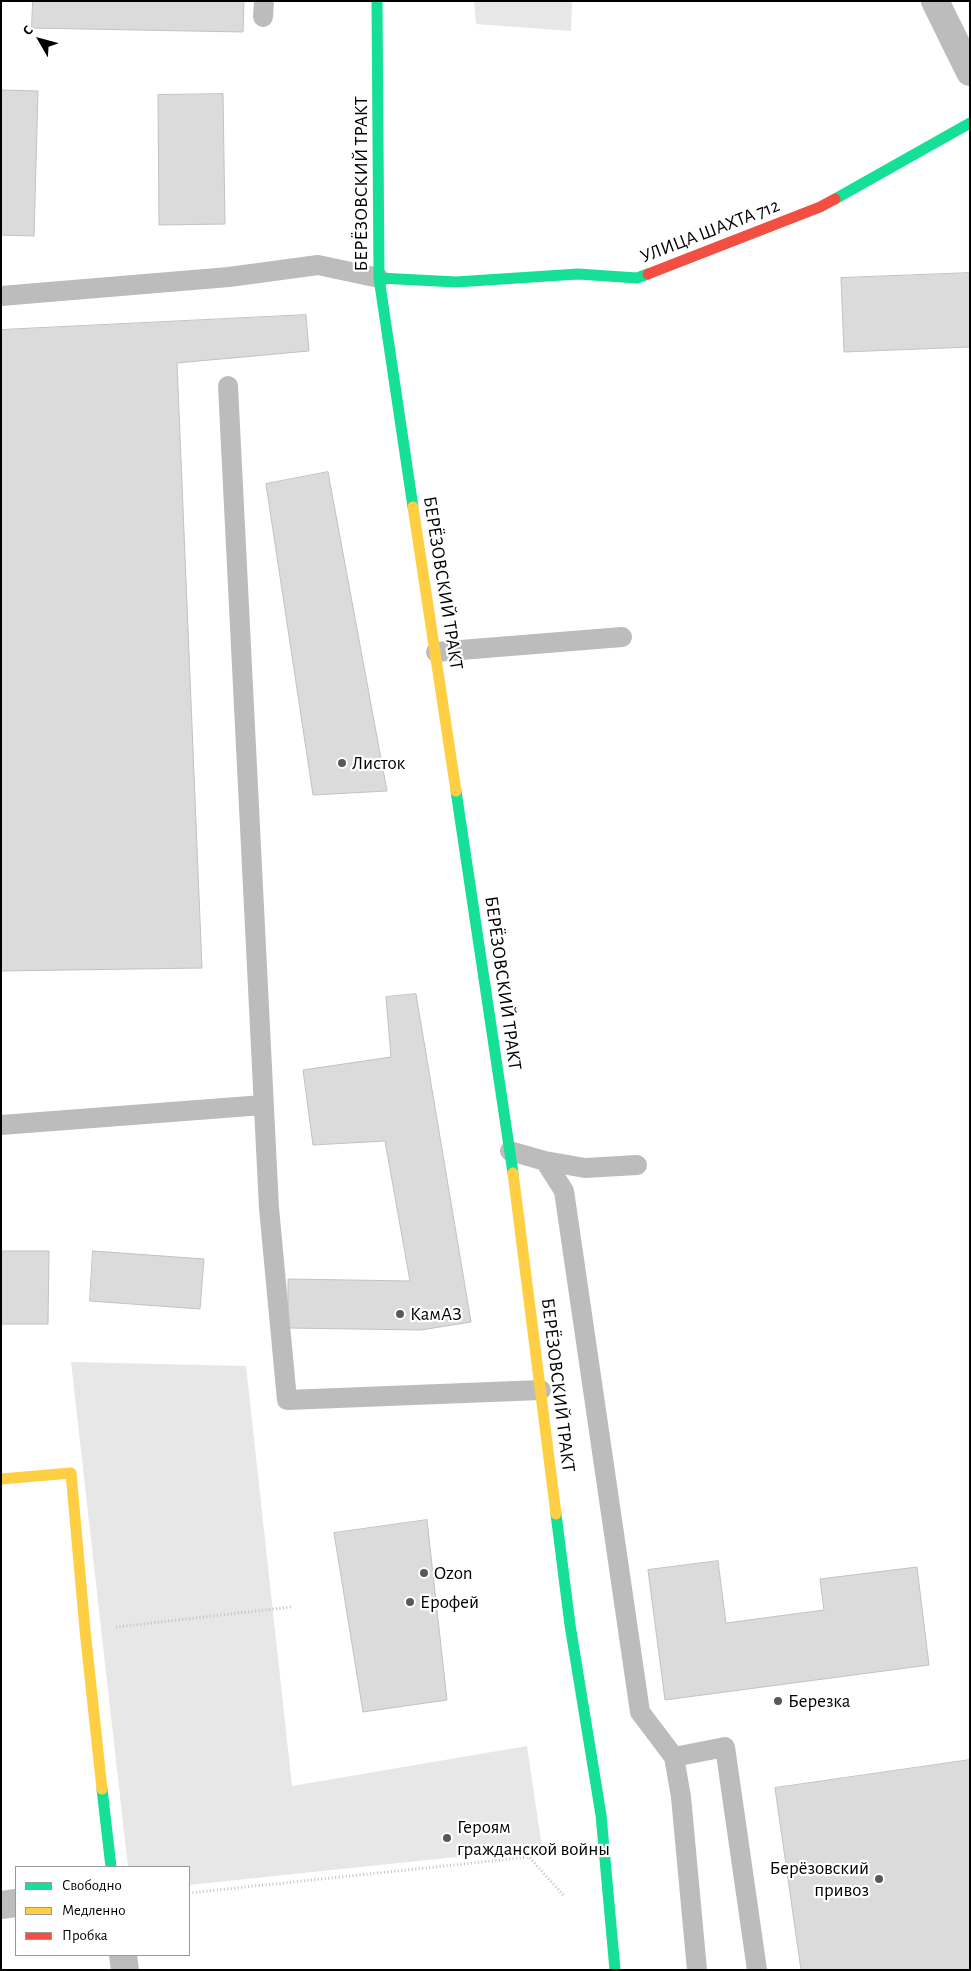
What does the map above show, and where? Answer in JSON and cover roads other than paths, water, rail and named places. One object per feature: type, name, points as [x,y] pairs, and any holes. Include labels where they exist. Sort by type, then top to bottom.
[{"type":"main road","name":"БЕРЁЗОВСКИЙ ТРАКТ","points":[[377,1],[379,278],[510,1151],[570,1625],[601,1815],[615,1970]]},
{"type":"main road","name":"УЛИЦА ШАХТА 712","points":[[379,278],[456,282],[578,274],[637,278],[820,207],[970,122]]},
{"type":"main road","points":[[1,1479],[71,1473],[85,1630],[112,1866]]},
{"type":"street","points":[[935,1],[970,72]]},
{"type":"street","points":[[1,1904],[15,1903]]},
{"type":"street","points":[[123,1956],[125,1970]]},
{"type":"lane","points":[[1,296],[229,277],[318,265],[379,278]]},
{"type":"lane","points":[[228,386],[263,1105],[269,1208],[287,1400],[541,1390]]},
{"type":"lane","points":[[436,652],[622,637]]},
{"type":"lane","points":[[1,1125],[263,1105]]},
{"type":"lane","points":[[510,1151],[544,1161],[584,1168],[637,1165]]},
{"type":"lane","points":[[544,1161],[564,1191],[640,1712],[674,1757],[680,1796],[697,1970]]},
{"type":"lane","points":[[674,1757],[725,1747],[757,1970]]},
{"type":"place","name":"Листок","points":[[342,763]]},
{"type":"place","name":"КамАЗ","points":[[400,1314]]},
{"type":"place","name":"Ozon","points":[[424,1573]]},
{"type":"place","name":"Ерофей","points":[[410,1602]]},
{"type":"place","name":"Березка","points":[[778,1701]]},
{"type":"place","name":"Героям гражданской войны","points":[[447,1838]]},
{"type":"place","name":"Берёзовский привоз","points":[[879,1879]]}]
